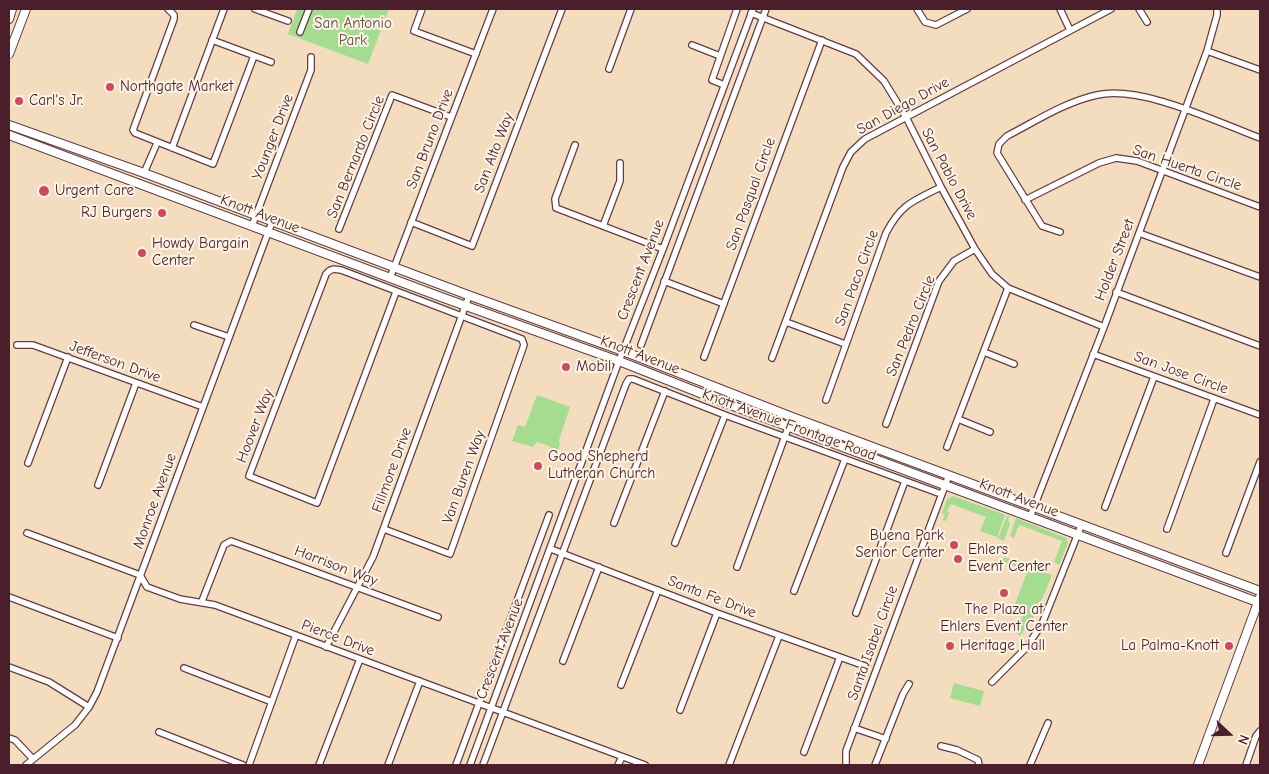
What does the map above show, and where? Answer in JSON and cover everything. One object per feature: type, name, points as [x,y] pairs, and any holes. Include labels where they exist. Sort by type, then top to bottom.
[{"type":"main road","points":[[9,19],[12,9]]},
{"type":"main road","points":[[9,54],[26,9]]},
{"type":"main road","name":"Knott Avenue","points":[[9,125],[144,173],[469,296],[623,351],[1081,526],[1260,591]]},
{"type":"main road","name":"Knott Avenue","points":[[9,135],[465,306],[619,361],[1078,536],[1260,601]]},
{"type":"main road","points":[[141,183],[144,173]]},
{"type":"main road","points":[[526,328],[530,318]]},
{"type":"main road","points":[[1198,765],[1260,601]]},
{"type":"street","points":[[168,9],[174,15],[174,19],[133,132],[213,164],[254,56]]},
{"type":"street","points":[[172,148],[224,9]]},
{"type":"street","points":[[256,9],[271,11],[288,20]]},
{"type":"street","points":[[300,32],[309,9]]},
{"type":"street","points":[[422,9],[414,30],[476,54]]},
{"type":"street","name":"San Bruno Drive","points":[[390,278],[493,9]]},
{"type":"street","name":"San Alto Way","points":[[411,222],[472,246],[562,9]]},
{"type":"street","points":[[609,69],[631,9]]},
{"type":"street","points":[[724,85],[712,80],[737,9]]},
{"type":"street","points":[[641,345],[766,9]]},
{"type":"street","points":[[917,9],[925,22],[936,25],[967,9]]},
{"type":"street","points":[[1060,9],[1070,30]]},
{"type":"street","name":"San Diego Drive","points":[[772,358],[843,167],[852,152],[865,139],[1110,9]]},
{"type":"street","points":[[1139,9],[1147,22]]},
{"type":"street","name":"Holder Street","points":[[1030,517],[1094,354],[1207,51],[1217,9]]},
{"type":"street","name":"San Pablo Drive","points":[[752,11],[856,54],[884,81],[906,117],[975,249],[992,274],[1008,288],[1104,327]]},
{"type":"street","name":"Crescent Avenue","points":[[470,765],[619,361],[664,249],[752,11]]},
{"type":"street","points":[[212,40],[271,62]]},
{"type":"street","name":"San Pasqual Circle","points":[[704,357],[822,40]]},
{"type":"street","points":[[692,45],[720,56]]},
{"type":"street","points":[[1207,51],[1260,70]]},
{"type":"street","name":"Younger Drive","points":[[252,226],[312,70],[311,57]]},
{"type":"street","name":"San Bernardo Circle","points":[[340,229],[392,94],[451,117]]},
{"type":"street","points":[[1060,232],[1042,226],[997,153],[999,144],[1007,136],[1075,102],[1098,94],[1131,94],[1158,100],[1260,138]]},
{"type":"street","points":[[144,173],[157,143]]},
{"type":"street","points":[[575,145],[555,199],[556,208],[664,249]]},
{"type":"street","name":"San Huerta Circle","points":[[1025,200],[1099,163],[1116,158],[1137,161],[1260,207]]},
{"type":"street","points":[[603,226],[620,180],[620,163]]},
{"type":"street","name":"San Paco Circle","points":[[826,400],[886,233],[895,216],[908,203],[941,187]]},
{"type":"street","name":"Monroe Avenue","points":[[26,765],[75,725],[89,707],[97,692],[272,222]]},
{"type":"street","points":[[1139,233],[1260,277]]},
{"type":"street","name":"San Pedro Circle","points":[[886,424],[939,281],[954,261],[975,249]]},
{"type":"street","name":"Hoover Way","points":[[333,268],[341,270],[396,292],[317,503],[249,476],[329,270],[333,268]]},
{"type":"street","points":[[664,282],[724,304]]},
{"type":"street","points":[[947,447],[1008,288]]},
{"type":"street","points":[[396,292],[462,315]]},
{"type":"street","points":[[1116,292],[1260,346]]},
{"type":"street","name":"Fillmore Drive","points":[[326,647],[373,557],[469,296]]},
{"type":"street","name":"Van Buren Way","points":[[384,529],[450,554],[524,342],[522,338],[462,315]]},
{"type":"street","points":[[786,322],[845,344]]},
{"type":"street","points":[[194,325],[229,337]]},
{"type":"street","name":"Jefferson Drive","points":[[17,345],[33,345],[203,407]]},
{"type":"street","points":[[984,352],[1014,364]]},
{"type":"street","name":"San Jose Circle","points":[[1094,354],[1260,415]]},
{"type":"street","points":[[28,463],[68,357]]},
{"type":"street","points":[[1105,507],[1154,377]]},
{"type":"street","name":"Knott Avenue Frontage Road","points":[[629,380],[633,379],[725,415],[941,494]]},
{"type":"street","name":"Crescent Avenue","points":[[483,765],[629,380]]},
{"type":"street","points":[[98,485],[136,383]]},
{"type":"street","points":[[614,523],[665,391]]},
{"type":"street","points":[[1167,529],[1214,399]]},
{"type":"street","points":[[675,543],[725,415]]},
{"type":"street","points":[[737,568],[792,417]]},
{"type":"street","points":[[958,419],[990,432]]},
{"type":"street","points":[[794,591],[845,459]]},
{"type":"street","points":[[1226,553],[1260,462]]},
{"type":"street","name":"Santa Isabel Circle","points":[[846,764],[846,751],[854,728],[949,475]]},
{"type":"street","points":[[856,613],[905,481]]},
{"type":"street","points":[[456,765],[549,515]]},
{"type":"street","points":[[992,682],[1026,648],[1042,624],[1081,526]]},
{"type":"street","name":"Pierce Drive","points":[[27,533],[140,576],[147,587],[180,599],[202,602],[296,635],[645,765]]},
{"type":"street","name":"Harrison Way","points":[[202,602],[225,541],[234,541],[438,617]]},
{"type":"street","name":"Santa Fe Drive","points":[[551,549],[717,613],[865,666]]},
{"type":"street","points":[[563,661],[599,567]]},
{"type":"street","points":[[621,685],[658,590]]},
{"type":"street","points":[[9,597],[118,638]]},
{"type":"street","points":[[680,710],[717,613]]},
{"type":"street","points":[[249,765],[296,635]]},
{"type":"street","points":[[729,765],[779,636]]},
{"type":"street","points":[[804,752],[840,657]]},
{"type":"street","points":[[319,765],[360,659]]},
{"type":"street","points":[[9,668],[49,682],[89,707]]},
{"type":"street","points":[[184,668],[272,702]]},
{"type":"street","points":[[388,765],[420,681]]},
{"type":"street","points":[[875,765],[903,694],[909,684]]},
{"type":"street","points":[[1030,765],[1048,723]]},
{"type":"street","points":[[854,728],[886,739]]},
{"type":"street","points":[[1246,765],[1259,731]]},
{"type":"street","points":[[159,732],[243,765]]},
{"type":"street","points":[[9,738],[15,740],[33,759]]},
{"type":"street","points":[[942,746],[957,750],[978,760],[979,765]]},
{"type":"street","points":[[618,765],[622,757]]},
{"type":"green space","name":"San Antonio Park","points":[[297,9],[389,9],[368,64],[288,34]]},
{"type":"green space","points":[[537,395],[570,407],[557,452],[550,450],[551,447],[537,442],[533,447],[512,441],[518,425],[525,427]]},
{"type":"green space","points":[[953,496],[1005,515],[997,537],[980,531],[986,517],[951,504],[947,511],[949,512],[946,521],[943,520],[945,515],[942,513],[947,499]]},
{"type":"green space","points":[[1007,516],[1010,516],[1008,520],[1010,524],[1004,541],[998,538]]},
{"type":"green space","points":[[1016,518],[1066,538],[1068,543],[1059,565],[1054,562],[1062,541],[1019,525],[1014,538],[1010,536]]},
{"type":"green space","points":[[1004,557],[1019,560],[1019,564],[1026,567],[1024,572],[1020,572],[1021,569],[1002,561]]},
{"type":"green space","points":[[1029,567],[1052,575],[1037,612],[1020,636],[1015,631],[1023,616],[1012,612]]},
{"type":"green space","points":[[954,683],[984,691],[980,706],[950,698]]},
{"type":"place","name":"Northgate Market","points":[[110,87]]},
{"type":"place","name":"Carl's Jr.","points":[[19,101]]},
{"type":"place","name":"Urgent Care","points":[[44,191]]},
{"type":"place","name":"RJ Burgers","points":[[162,213]]},
{"type":"place","name":"Howdy Bargain Center","points":[[142,253]]},
{"type":"place","name":"Mobil","points":[[566,367]]},
{"type":"place","name":"Good Shepherd Lutheran Church","points":[[538,466]]},
{"type":"place","name":"Buena Park Senior Center","points":[[954,545]]},
{"type":"place","name":"Ehlers Event Center","points":[[958,559]]},
{"type":"place","name":"The Plaza at Ehlers Event Center","points":[[1004,593]]},
{"type":"place","name":"Heritage Hall","points":[[950,646]]},
{"type":"place","name":"La Palma-Knott","points":[[1229,646]]}]
